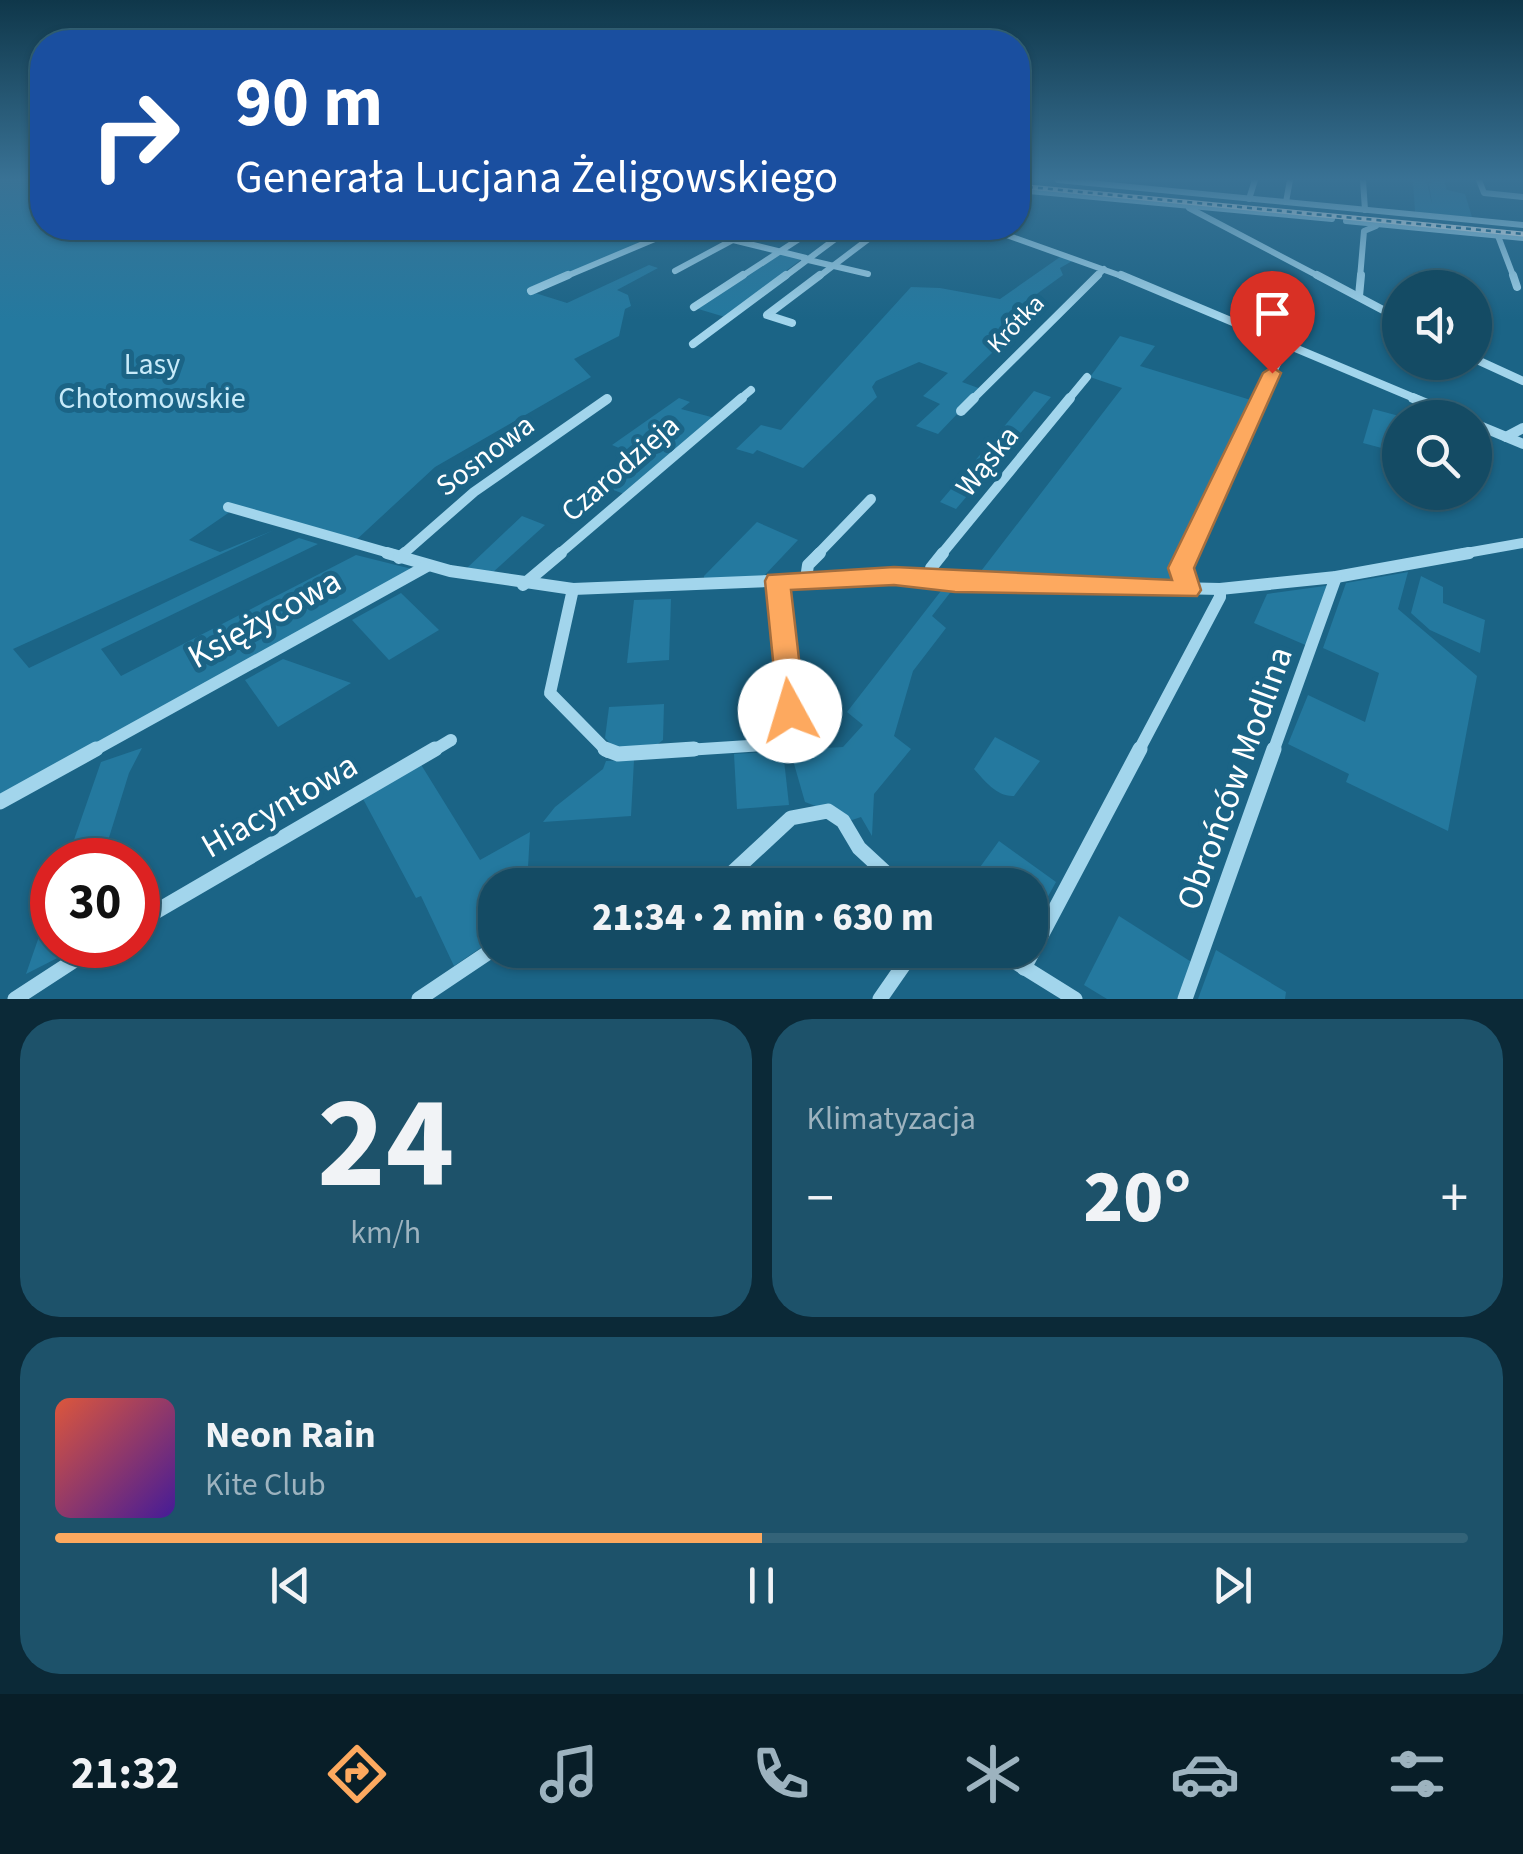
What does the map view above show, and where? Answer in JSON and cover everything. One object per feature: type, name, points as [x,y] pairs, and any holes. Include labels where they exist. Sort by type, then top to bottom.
[{"type":"street","points":[[1217,227],[1382,309]]},
{"type":"street","points":[[1359,296],[1364,231],[1375,227]]},
{"type":"street","points":[[1407,227],[1523,238]]},
{"type":"street","points":[[1498,236],[1519,276],[1517,287]]},
{"type":"street","points":[[531,291],[654,240]]},
{"type":"street","points":[[675,271],[733,240]]},
{"type":"street","points":[[739,240],[868,274]]},
{"type":"street","points":[[694,307],[796,240]]},
{"type":"street","points":[[693,344],[832,240]]},
{"type":"street","points":[[792,323],[767,315],[865,240]]},
{"type":"street","points":[[1021,240],[1104,269],[1418,400]]},
{"type":"street","name":"Krótka","points":[[961,411],[1061,307],[1104,269]]},
{"type":"street","points":[[1188,590],[1181,568],[1286,344]]},
{"type":"street","points":[[1492,366],[1523,381]]},
{"type":"street","name":"Wąska","points":[[930,579],[931,568],[1087,376]]},
{"type":"street","name":"Czarodzieja","points":[[523,584],[750,390]]},
{"type":"street","name":"Sosnowa","points":[[398,558],[487,482],[607,399]]},
{"type":"street","points":[[1506,437],[1523,428]]},
{"type":"street","points":[[1492,431],[1523,444]]},
{"type":"street","points":[[806,579],[808,564],[871,499]]},
{"type":"street","points":[[228,507],[398,558],[523,584],[572,589],[806,579],[930,579],[1188,590],[1336,577],[1523,543]]},
{"type":"street","name":"Księżycowa","points":[[0,802],[428,565]]},
{"type":"street","name":"Obrońców Modlina","points":[[1185,999],[1336,577]]},
{"type":"street","points":[[572,589],[550,693],[608,752],[618,754],[793,744],[777,581]]},
{"type":"street","points":[[1048,923],[1220,597],[1220,588]]},
{"type":"street","name":"Hiacyntowa","points":[[160,909],[451,740]]},
{"type":"street","points":[[735,868],[776,828],[800,814],[828,811],[843,821],[859,848],[881,868]]},
{"type":"street","points":[[419,999],[478,959]]},
{"type":"street","points":[[14,999],[35,992],[67,968]]},
{"type":"street","points":[[880,999],[902,968]]},
{"type":"street","points":[[1024,968],[1075,999]]},
{"type":"green space","name":"Lasy Chotomowskie","points":[[0,227],[30,227],[30,240],[651,240],[532,292],[567,303],[649,265],[658,268],[617,290],[628,295],[631,306],[625,309],[619,336],[574,359],[591,377],[435,467],[354,542],[237,507],[189,540],[220,552],[274,530],[13,649],[29,668],[299,538],[318,544],[101,649],[121,676],[356,555],[412,569],[0,797]]},
{"type":"green space","points":[[779,252],[803,258],[725,317],[695,308]]},
{"type":"green space","points":[[1060,257],[1074,260],[1060,268],[1063,275],[1009,314],[1022,324],[962,382],[981,389],[938,434],[916,426],[940,404],[923,396],[948,373],[919,362],[876,381],[872,387],[877,397],[803,468],[757,450],[753,454],[736,449],[761,425],[781,430],[911,287],[1000,299]]},
{"type":"green space","points":[[1120,336],[1155,346],[1140,366],[1254,401],[1170,582],[978,575],[1122,388],[1090,377]]},
{"type":"green space","points":[[1034,391],[1051,397],[956,509],[940,502]]},
{"type":"green space","points":[[679,398],[690,402],[681,409],[715,418],[624,494],[598,484],[633,454],[612,445]]},
{"type":"green space","points":[[1373,409],[1382,411],[1382,448],[1363,443]]},
{"type":"green space","points":[[522,516],[545,525],[491,574],[467,568]]},
{"type":"green space","points":[[757,522],[798,540],[763,577],[704,581],[704,576]]},
{"type":"green space","points":[[1408,572],[1398,609],[1477,676],[1448,831],[1346,782],[1349,774],[1288,744],[1308,695],[1365,722],[1379,673],[1323,648],[1346,583]]},
{"type":"green space","points":[[1421,576],[1443,587],[1443,603],[1485,620],[1480,653],[1430,630],[1411,613]]},
{"type":"green space","points":[[1332,585],[1310,647],[1254,623],[1267,594]]},
{"type":"green space","points":[[944,587],[953,589],[932,616],[946,628],[913,671],[894,736],[911,749],[874,794],[872,836],[861,817],[852,820],[805,802],[790,750],[843,747],[863,725],[847,712]]},
{"type":"green space","points":[[401,593],[439,630],[389,660],[352,620]]},
{"type":"green space","points":[[671,599],[669,660],[627,663],[634,600]]},
{"type":"green space","points":[[283,659],[351,683],[278,727],[245,680]]},
{"type":"green space","points":[[664,704],[663,740],[658,744],[615,748],[605,738],[609,707]]},
{"type":"green space","points":[[995,737],[1040,761],[1014,796],[997,791],[974,769]]},
{"type":"green space","points":[[142,748],[129,773],[109,838],[75,838],[101,762]]},
{"type":"green space","points":[[783,751],[789,805],[737,809],[734,754]]},
{"type":"green space","points":[[634,760],[631,816],[543,822],[555,807],[603,769],[606,761]]},
{"type":"green space","points":[[420,763],[480,860],[530,832],[528,868],[478,868],[478,950],[454,966],[421,896],[416,898],[362,797]]},
{"type":"green space","points":[[999,841],[1037,868],[979,868]]},
{"type":"green space","points":[[1048,876],[1056,882],[1048,896]]},
{"type":"green space","points":[[1119,916],[1193,963],[1180,999],[1107,999],[1084,985]]},
{"type":"green space","points":[[1216,950],[1286,992],[1285,999],[1198,999]]},
{"type":"railway","points":[[1445,227],[1523,234]]},
{"type":"route","points":[[790,711],[777,581],[894,576],[944,582],[1188,590],[1181,568],[1272,373]]}]
